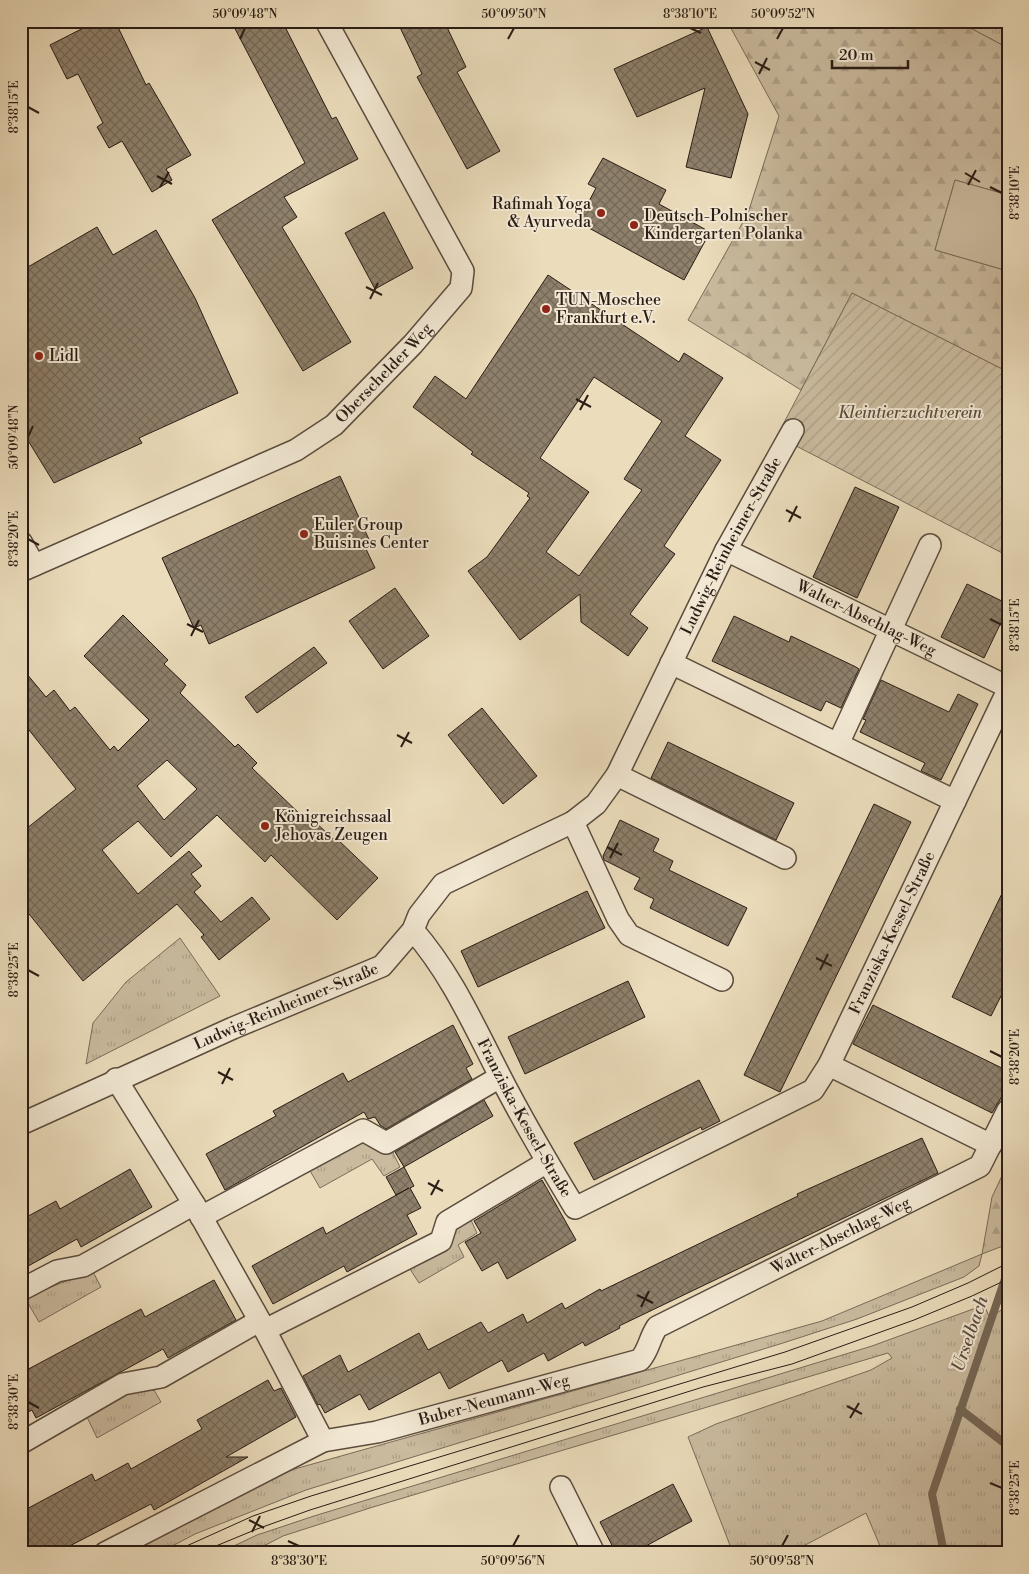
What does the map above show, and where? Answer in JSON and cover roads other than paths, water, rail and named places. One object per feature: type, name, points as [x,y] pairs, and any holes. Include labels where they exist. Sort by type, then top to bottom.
[{"type":"street","name":"Oberschelder Weg","points":[[28,568],[296,450],[323,433],[413,344],[461,288],[463,271],[326,21]]},
{"type":"street","name":"Ludwig-Reinheimer-Straße","points":[[21,1124],[116,1079],[382,966],[413,930],[419,915],[442,884],[573,822],[596,804],[617,775],[726,550],[793,430]]},
{"type":"street","points":[[21,542],[28,568]]},
{"type":"street","points":[[838,744],[930,546]]},
{"type":"street","name":"Walter-Abschlag-Weg","points":[[726,550],[891,629],[1008,689]]},
{"type":"street","points":[[671,663],[955,801]]},
{"type":"street","name":"Franziska-Kessel-Straße","points":[[413,930],[427,947],[465,1004],[500,1077],[575,1208],[813,1090],[829,1065],[1008,689]]},
{"type":"street","points":[[617,775],[785,858]]},
{"type":"street","points":[[573,822],[618,920],[629,935],[722,980]]},
{"type":"street","points":[[829,1065],[991,1145]]},
{"type":"street","points":[[21,1290],[57,1271],[83,1266],[363,1130],[386,1144],[500,1077]]},
{"type":"street","points":[[116,1079],[198,1210],[323,1441]]},
{"type":"street","name":"Walter-Abschlag-Weg","points":[[650,1338],[657,1327],[980,1166],[1008,1110]]},
{"type":"street","points":[[21,1443],[123,1384],[161,1377],[262,1326],[441,1241],[447,1222],[547,1162]]},
{"type":"street","name":"Buber-Neumann-Weg","points":[[105,1553],[323,1441],[377,1432],[640,1360],[648,1352],[650,1338]]},
{"type":"street","points":[[561,1487],[594,1553]]},
{"type":"waterway","name":"Urselbach","points":[[944,1553],[932,1494],[1008,1270]]},
{"type":"waterway","name":"Urselbach","points":[[960,1409],[1008,1446]]},
{"type":"tram line","points":[[171,1553],[253,1516],[311,1496],[785,1352],[912,1307],[968,1283],[1008,1263]]},
{"type":"tram line","points":[[199,1553],[310,1510],[703,1387],[792,1364],[914,1320],[1008,1279]]},
{"type":"place","name":"Rafimah Yoga & Ayurveda","points":[[601,213]]},
{"type":"place","name":"Deutsch-Polnischer Kindergarten Polanka","points":[[634,225]]},
{"type":"place","name":"TUN-Moschee Frankfurt e.V.","points":[[546,309]]},
{"type":"place","name":"Lidl","points":[[39,356]]},
{"type":"place","name":"Euler Group Buisines Center","points":[[304,534]]},
{"type":"place","name":"Königreichssaal Jehovas Zeugen","points":[[265,826]]},
{"type":"park label","name":"Kleintierzuchtverein","points":[[910,413]]}]
